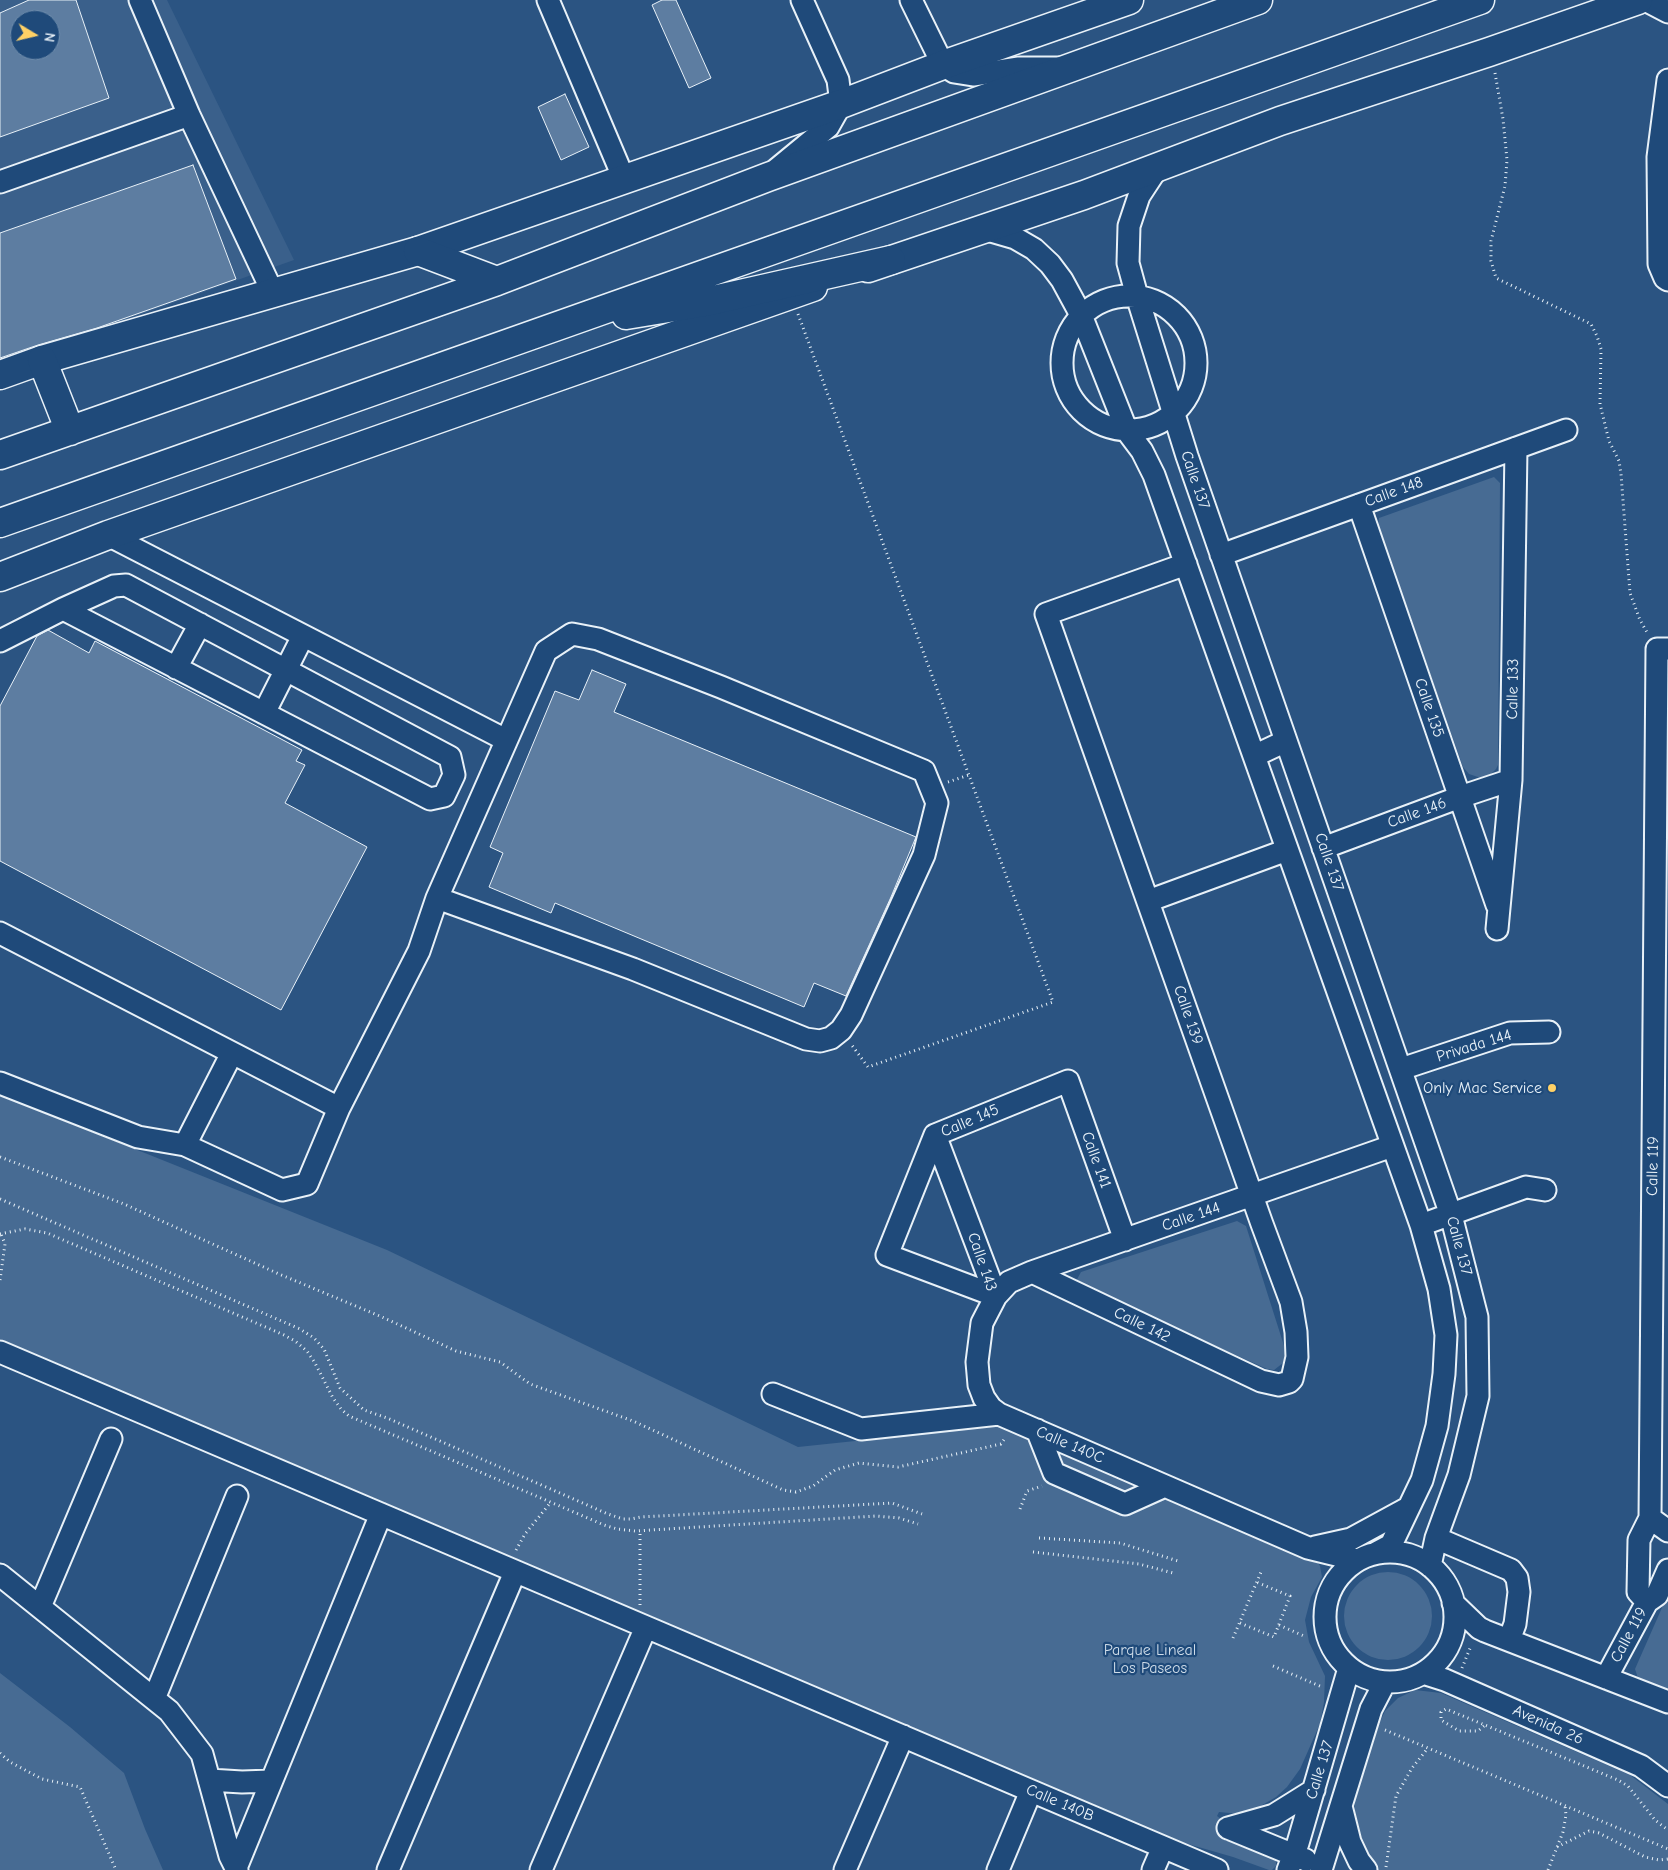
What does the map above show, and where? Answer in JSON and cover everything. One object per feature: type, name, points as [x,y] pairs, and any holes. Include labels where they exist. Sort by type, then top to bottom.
[{"type":"main road","points":[[0,375],[42,360],[418,251],[841,104],[943,65],[1129,0]]},
{"type":"main road","points":[[0,455],[496,282],[768,177],[1258,0]]},
{"type":"main road","points":[[0,523],[1480,0]]},
{"type":"main road","points":[[0,577],[108,535],[791,295],[1084,195],[1280,121],[1489,52],[1638,0]]},
{"type":"main road","points":[[418,251],[496,282]]},
{"type":"main road","points":[[555,326],[704,302],[892,260]]},
{"type":"main road","points":[[42,360],[70,431]]},
{"type":"street","points":[[140,0],[189,115],[273,293]]},
{"type":"street","points":[[548,0],[624,179]]},
{"type":"street","points":[[768,177],[828,127],[841,104],[838,80],[802,0]]},
{"type":"street","points":[[911,0],[943,65],[954,72],[973,75],[1019,68],[1067,69]]},
{"type":"street","points":[[1645,0],[1668,12]]},
{"type":"street","points":[[1668,80],[1658,157],[1659,264],[1665,278],[1668,280]]},
{"type":"street","points":[[0,182],[189,115]]},
{"type":"street","name":"Calle 137","points":[[1158,167],[1139,196],[1129,226],[1128,263],[1137,296],[1187,456],[1451,1214],[1477,1317],[1478,1396],[1459,1475],[1436,1538],[1430,1566]]},
{"type":"street","name":"Calle 137","points":[[984,229],[1015,238],[1042,256],[1062,280],[1082,315],[1127,431],[1142,451],[1154,475],[1421,1225],[1439,1289],[1446,1335],[1444,1374],[1437,1426],[1422,1480],[1391,1545],[1367,1557]]},
{"type":"street","points":[[1117,296],[1137,296],[1158,302],[1176,314],[1189,332],[1195,353],[1195,375],[1188,396],[1174,413],[1160,423],[1144,429],[1127,431],[1105,426],[1086,415],[1071,398],[1063,377],[1062,354],[1068,333],[1082,315],[1098,303],[1117,296]]},
{"type":"street","name":"Calle 148","points":[[1221,555],[1566,430]]},
{"type":"street","name":"Calle 133","points":[[1498,921],[1511,780],[1516,448]]},
{"type":"street","name":"Calle 135","points":[[1359,505],[1460,797],[1498,921]]},
{"type":"street","points":[[108,535],[506,740]]},
{"type":"street","name":"Calle 139","points":[[1186,564],[1046,614],[1252,1196],[1292,1302],[1297,1356],[1294,1375],[1284,1385],[1272,1385],[1252,1378]]},
{"type":"street","points":[[0,641],[63,609],[114,586],[126,585],[450,757],[454,775],[444,796],[430,799],[63,609]]},
{"type":"street","points":[[176,668],[200,624]]},
{"type":"street","points":[[0,1083],[138,1137],[185,1145],[282,1190],[306,1184],[338,1108],[419,951],[437,898],[546,650],[572,634],[598,639],[721,687],[924,771],[938,803],[924,855],[851,1015],[841,1030],[831,1038],[820,1041],[806,1039],[633,969],[437,898]]},
{"type":"street","points":[[264,713],[304,636]]},
{"type":"street","name":"Calle 119","points":[[1606,1678],[1647,1602],[1638,1592],[1638,1540],[1650,1518],[1659,1441],[1663,649]]},
{"type":"street","points":[[1254,756],[1286,741]]},
{"type":"street","name":"Calle 146","points":[[1324,848],[1511,780]]},
{"type":"street","points":[[1148,901],[1287,850]]},
{"type":"street","points":[[0,933],[338,1108]]},
{"type":"street","points":[[1330,972],[1362,959]]},
{"type":"street","name":"Privada 144","points":[[1401,1070],[1510,1033],[1550,1032]]},
{"type":"street","points":[[185,1145],[232,1053]]},
{"type":"street","name":"Calle 145","points":[[996,1296],[886,1255],[935,1134],[1068,1081]]},
{"type":"street","name":"Calle 141","points":[[1068,1081],[1125,1240]]},
{"type":"street","name":"Calle 143","points":[[935,1134],[996,1296],[982,1323],[978,1347],[977,1374],[984,1398],[991,1408],[1008,1418]]},
{"type":"street","name":"Calle 144","points":[[996,1296],[1009,1282],[1032,1272],[1392,1146]]},
{"type":"street","points":[[1421,1225],[1526,1187],[1545,1190]]},
{"type":"street","name":"Calle 142","points":[[1032,1272],[1252,1378]]},
{"type":"street","name":"Calle 140B","points":[[0,1352],[1217,1870]]},
{"type":"street","points":[[773,1394],[862,1429],[1008,1418]]},
{"type":"street","name":"Calle 140C","points":[[1008,1418],[1308,1548],[1367,1557]]},
{"type":"street","points":[[1036,1430],[1054,1473],[1125,1504],[1165,1486]]},
{"type":"street","points":[[40,1607],[111,1438]]},
{"type":"street","points":[[154,1699],[237,1496]]},
{"type":"street","points":[[1308,1548],[1351,1539],[1408,1508]]},
{"type":"street","points":[[236,1869],[381,1514]]},
{"type":"street","points":[[1650,1518],[1668,1531]]},
{"type":"street","points":[[1436,1538],[1511,1570],[1517,1578],[1519,1592],[1515,1624],[1509,1640]]},
{"type":"street","points":[[1395,1552],[1413,1556],[1430,1566],[1443,1580],[1453,1604],[1454,1624],[1449,1643],[1438,1660],[1423,1673],[1404,1680],[1384,1682],[1366,1678],[1349,1668],[1337,1655],[1328,1639],[1325,1621],[1326,1603],[1332,1586],[1343,1571],[1367,1557],[1395,1552]]},
{"type":"street","points":[[388,1870],[511,1570]]},
{"type":"street","points":[[1647,1602],[1657,1595],[1668,1570]]},
{"type":"street","points":[[0,1575],[169,1711],[202,1754],[230,1856],[236,1869]]},
{"type":"street","points":[[1453,1604],[1479,1628],[1668,1702]]},
{"type":"street","points":[[540,1870],[646,1627]]},
{"type":"street","name":"Calle 137","points":[[1291,1862],[1349,1668]]},
{"type":"street","name":"Avenida 26","points":[[1423,1673],[1445,1680],[1642,1766],[1668,1786]]},
{"type":"street","name":"Calle 137","points":[[1325,1869],[1341,1806],[1371,1709],[1384,1682]]},
{"type":"street","points":[[845,1870],[903,1736]]},
{"type":"street","points":[[209,1780],[271,1781]]},
{"type":"street","points":[[1314,1790],[1274,1814],[1228,1828],[1291,1862],[1325,1869]]},
{"type":"street","points":[[998,1870],[1031,1791]]},
{"type":"street","points":[[1341,1806],[1350,1842],[1359,1861],[1366,1870]]},
{"type":"street","points":[[1154,1870],[1163,1847]]},
{"type":"path","points":[[1489,52],[1496,82],[1506,160],[1505,186],[1491,240],[1491,261],[1496,278],[1591,324],[1597,336],[1601,349],[1600,404],[1609,441],[1618,461],[1621,474],[1630,593],[1640,620],[1663,649]]},
{"type":"path","points":[[791,295],[1053,1002],[868,1067],[841,1030]]},
{"type":"path","points":[[0,1157],[124,1204],[456,1351],[500,1362],[530,1384],[633,1421],[783,1490],[796,1492],[813,1486],[835,1470],[859,1463],[898,1466],[1001,1444],[1008,1418]]},
{"type":"path","points":[[0,1199],[300,1328],[314,1338],[324,1349],[340,1388],[364,1410],[387,1418],[608,1514],[623,1519],[631,1519],[651,1516],[892,1503],[922,1514]]},
{"type":"path","points":[[0,1280],[5,1244],[0,1234],[25,1229],[47,1233],[295,1341],[307,1351],[333,1398],[349,1416],[617,1529],[640,1531],[876,1516],[899,1518],[918,1524]]},
{"type":"path","points":[[1020,1508],[1027,1491],[1045,1485]]},
{"type":"path","points":[[511,1570],[526,1534],[551,1502]]},
{"type":"path","points":[[640,1531],[640,1614],[646,1627]]},
{"type":"path","points":[[1038,1538],[1120,1544],[1178,1561]]},
{"type":"path","points":[[1033,1552],[1139,1564],[1173,1573]]},
{"type":"path","points":[[1233,1638],[1261,1572]]},
{"type":"path","points":[[1240,1623],[1274,1636],[1279,1625],[1290,1596],[1256,1582]]},
{"type":"path","points":[[1279,1625],[1304,1636]]},
{"type":"path","points":[[1460,1671],[1473,1641]]},
{"type":"path","points":[[1273,1666],[1322,1687]]},
{"type":"path","points":[[1484,1726],[1478,1731],[1459,1731],[1442,1720],[1441,1712],[1446,1709],[1618,1780],[1628,1786],[1655,1820],[1668,1830]]},
{"type":"path","points":[[1384,1730],[1668,1849]]},
{"type":"path","points":[[1386,1870],[1396,1796],[1412,1768],[1428,1748]]},
{"type":"path","points":[[0,1753],[10,1762],[42,1779],[80,1787],[116,1870]]},
{"type":"path","points":[[1548,1870],[1564,1832],[1565,1806]]},
{"type":"path","points":[[1557,1848],[1589,1832],[1599,1833],[1646,1857],[1659,1860],[1668,1859]]},
{"type":"shaded area","points":[[0,0],[167,0],[294,260],[0,364]]},
{"type":"green space","points":[[1494,477],[1500,483],[1498,765],[1490,775],[1481,778],[1469,774],[1463,767],[1378,525],[1379,518]]},
{"type":"green space","name":"Parque Lineal Los Paseos","points":[[0,1095],[387,1250],[798,1447],[998,1426],[1316,1560],[1320,1566],[1322,1577],[1311,1597],[1305,1620],[1309,1642],[1325,1676],[1324,1702],[1320,1724],[1300,1769],[1287,1787],[1276,1797],[1252,1811],[1240,1814],[1219,1812],[1217,1816],[1276,1860],[1276,1866],[1269,1870],[1181,1842],[0,1339]]},
{"type":"green space","points":[[1237,1221],[1246,1226],[1286,1352],[1283,1363],[1274,1370],[1267,1369],[1075,1283],[1081,1272]]},
{"type":"green space","points":[[1388,1572],[1405,1575],[1419,1585],[1429,1599],[1432,1616],[1429,1633],[1419,1647],[1405,1657],[1388,1660],[1371,1657],[1357,1647],[1347,1633],[1344,1616],[1347,1599],[1357,1585],[1371,1575]]},
{"type":"green space","points":[[1668,1594],[1668,1690],[1638,1678],[1635,1669]]},
{"type":"green space","points":[[0,1673],[70,1727],[124,1773],[163,1870],[0,1870]]},
{"type":"green space","points":[[1415,1690],[1441,1693],[1630,1775],[1668,1804],[1668,1870],[1377,1870],[1363,1851],[1354,1818],[1355,1791],[1374,1735],[1385,1711],[1398,1698]]},
{"type":"building","points":[[29,0],[76,0],[109,98],[0,137],[0,13]]},
{"type":"building","points":[[662,0],[676,0],[711,78],[689,88],[652,5]]},
{"type":"building","points":[[565,94],[589,147],[561,160],[538,107]]},
{"type":"building","points":[[193,165],[236,279],[97,328],[0,358],[0,233]]},
{"type":"building","points":[[48,630],[89,653],[95,641],[302,750],[296,761],[305,765],[285,803],[367,847],[281,1010],[0,861],[0,706],[37,636]]},
{"type":"building","points":[[592,670],[626,684],[614,712],[916,837],[846,996],[814,983],[804,1007],[555,903],[551,913],[489,887],[503,853],[490,847],[555,691],[579,700]]},
{"type":"place","name":"Only Mac Service","points":[[1552,1088]]}]
